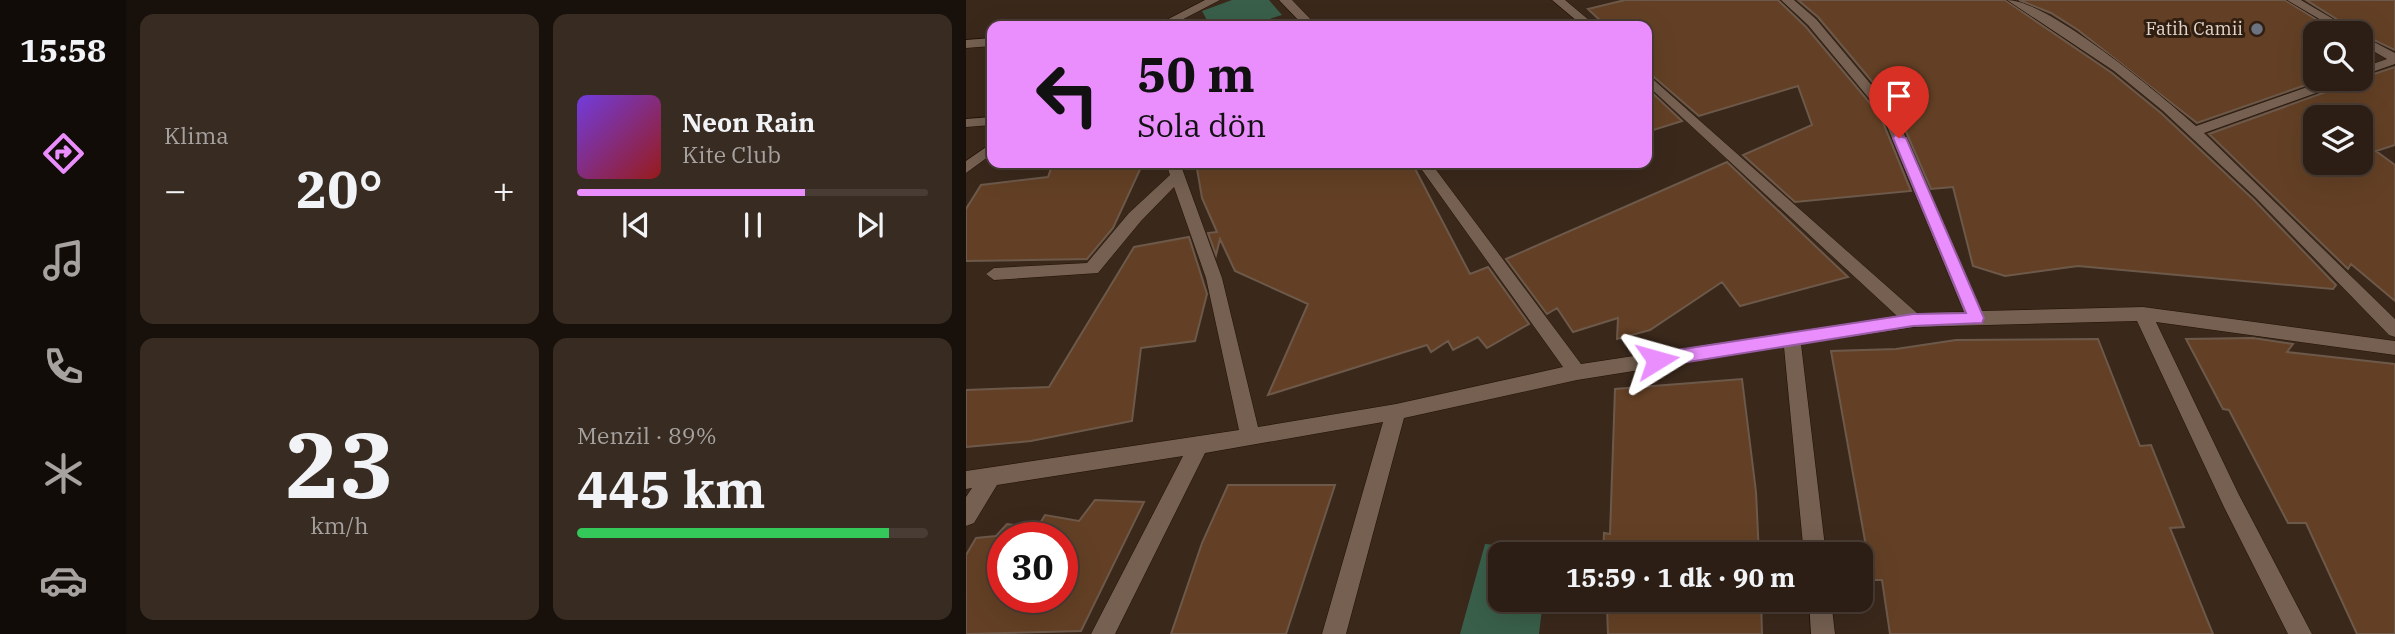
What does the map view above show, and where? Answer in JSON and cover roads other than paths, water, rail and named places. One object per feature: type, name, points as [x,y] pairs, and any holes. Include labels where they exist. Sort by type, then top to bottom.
[{"type":"street","points":[[1171,21],[1213,0]]},
{"type":"street","points":[[1286,0],[1306,21]]},
{"type":"street","points":[[1558,0],[1584,21]]},
{"type":"street","points":[[1787,0],[1812,22],[1888,113],[1976,318]]},
{"type":"street","points":[[2013,0],[2059,25],[2195,131],[2395,330]]},
{"type":"street","points":[[2293,0],[2330,21]]},
{"type":"street","points":[[966,44],[987,42]]},
{"type":"street","points":[[2373,46],[2395,59]]},
{"type":"street","points":[[2373,67],[2395,59]]},
{"type":"street","points":[[1652,83],[1913,320]]},
{"type":"street","points":[[2195,131],[2308,91]]},
{"type":"street","points":[[966,123],[987,121]]},
{"type":"street","points":[[966,169],[987,151]]},
{"type":"street","points":[[1428,168],[1577,372]]},
{"type":"street","points":[[993,274],[1092,269],[1174,170],[1214,278],[1250,438]]},
{"type":"street","points":[[2143,314],[2231,500],[2300,634]]},
{"type":"street","points":[[966,480],[1250,438],[1396,412],[1577,372],[1792,341],[1913,320],[2143,314],[2395,348]]},
{"type":"street","points":[[1792,341],[1814,542]]},
{"type":"street","points":[[1334,634],[1396,412]]},
{"type":"street","points":[[1102,634],[1198,446]]},
{"type":"street","points":[[966,516],[992,476]]},
{"type":"street","points":[[1821,612],[1823,634]]},
{"type":"place","name":"Fatih Camii","points":[[2257,29]]}]
